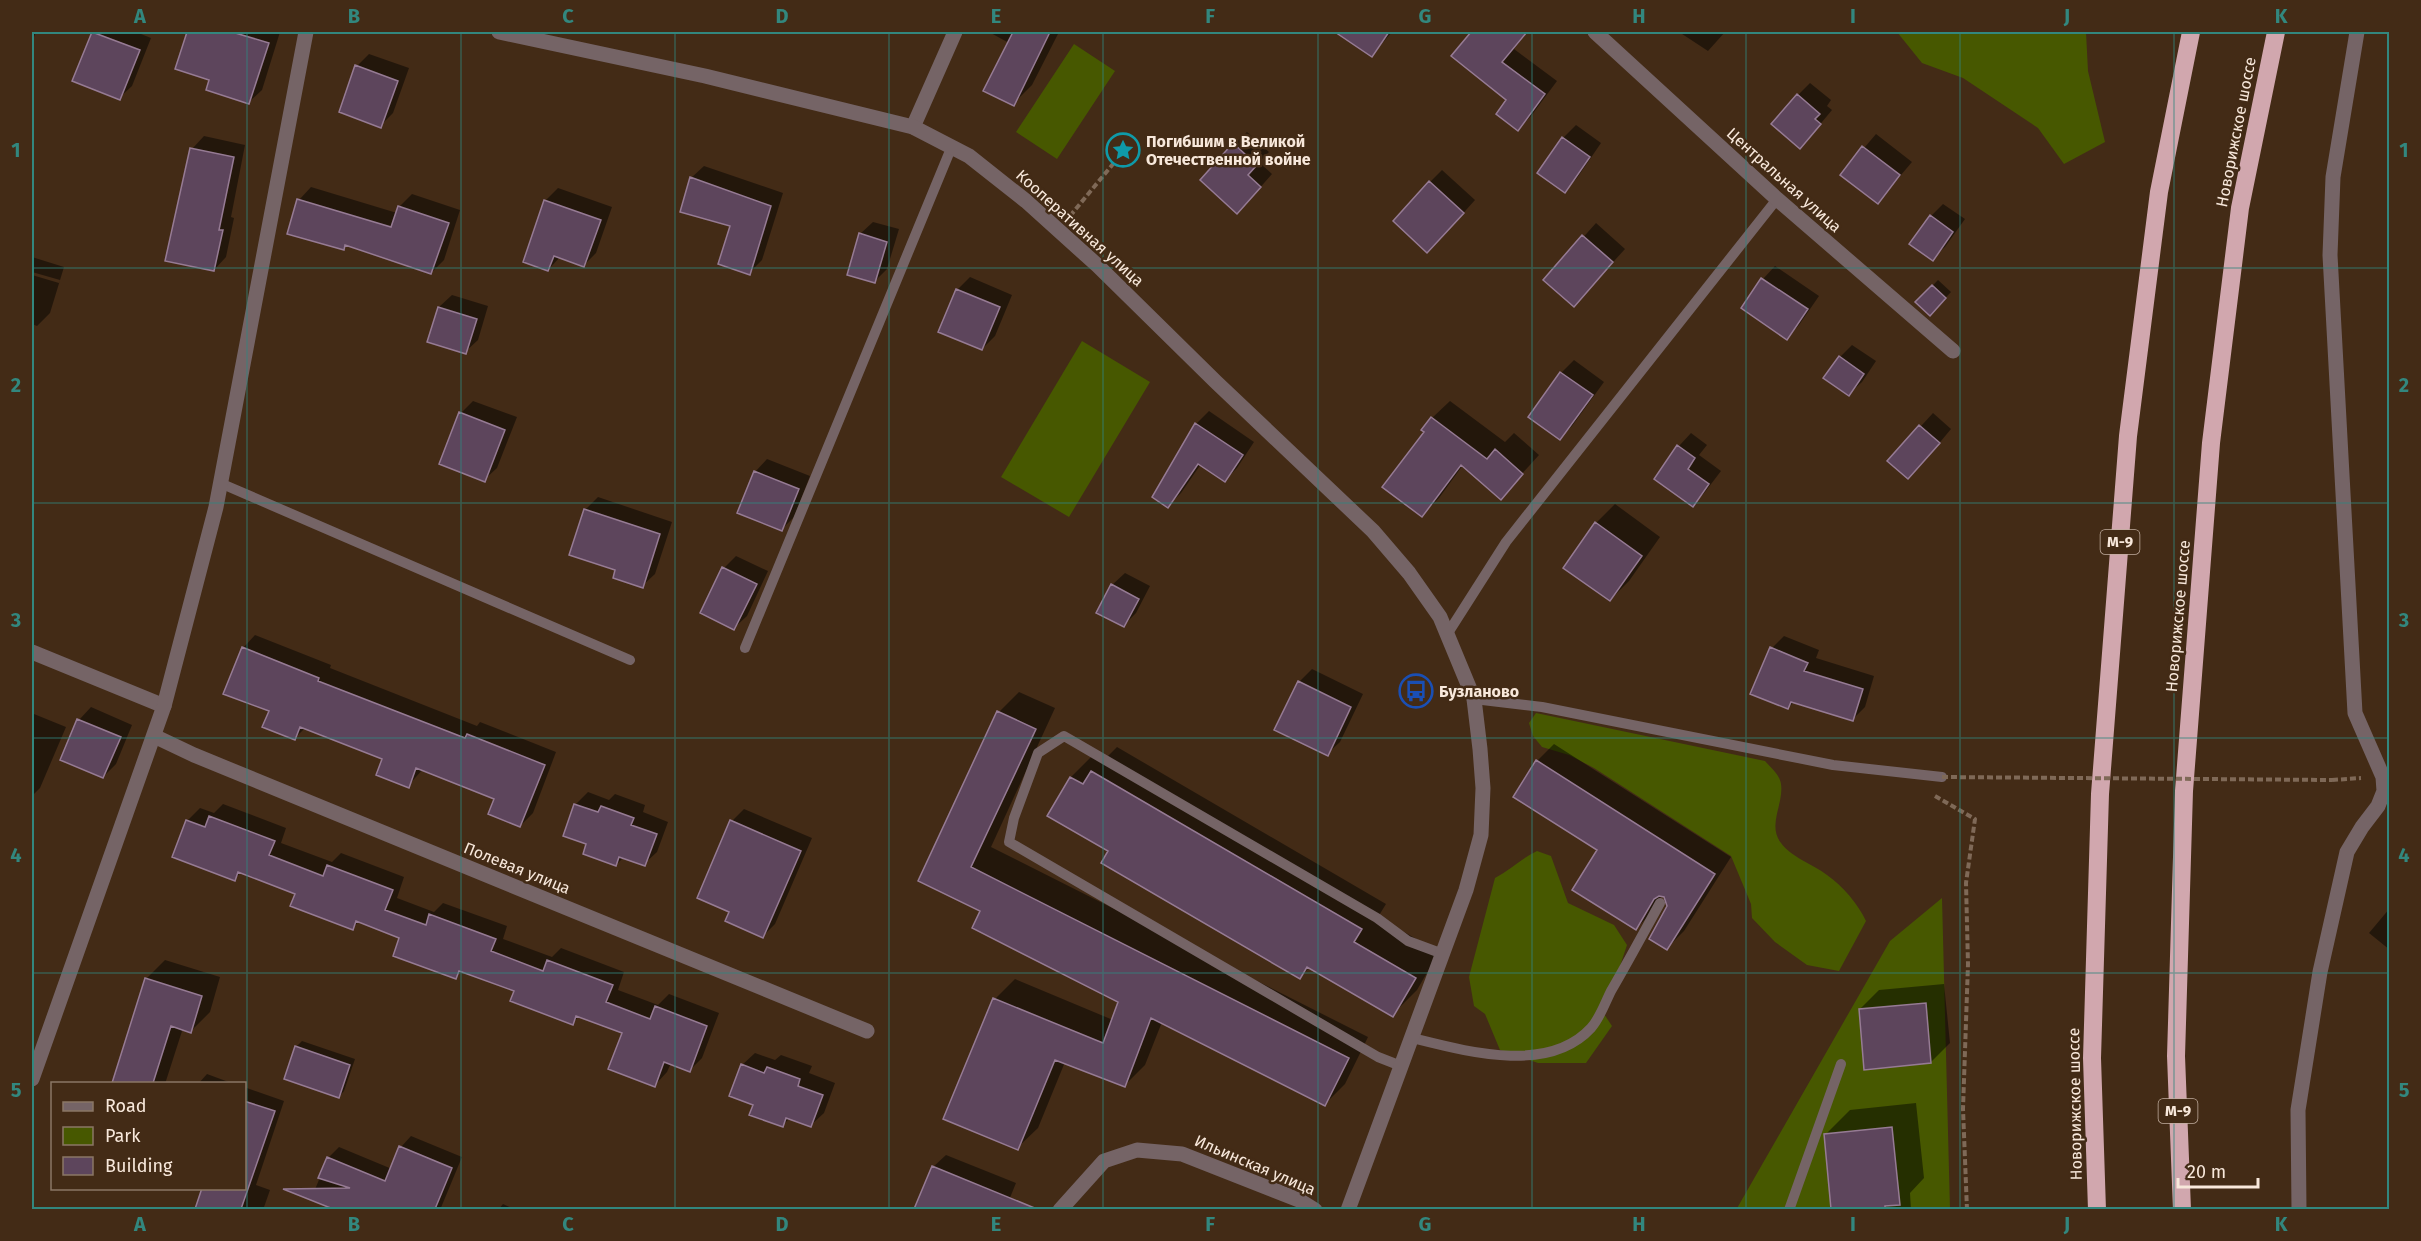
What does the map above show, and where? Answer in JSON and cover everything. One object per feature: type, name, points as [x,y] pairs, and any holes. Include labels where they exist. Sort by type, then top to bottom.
[{"type":"highway","name":"Новорижское шоссе","points":[[2097,1209],[2091,1058],[2100,794],[2127,448],[2159,192],[2191,32]]},
{"type":"highway","name":"Новорижское шоссе","points":[[2182,1209],[2176,1056],[2184,791],[2211,443],[2240,208],[2276,32]]},
{"type":"street","points":[[32,1078],[164,706],[220,483],[306,32]]},
{"type":"street","name":"Кооперативная улица","points":[[499,32],[705,76],[913,127],[952,146],[990,171],[1097,265],[1373,531],[1409,573],[1440,617],[1474,699],[1483,788],[1481,835],[1466,890],[1348,1209]]},
{"type":"street","points":[[913,127],[956,32]]},
{"type":"street","name":"Центральная улица","points":[[1595,32],[1777,200],[1953,351]]},
{"type":"street","points":[[2299,1209],[2298,1110],[2320,972],[2347,852],[2378,806],[2386,777],[2355,713],[2330,255],[2332,177],[2357,32]]},
{"type":"street","points":[[32,652],[164,706]]},
{"type":"street","name":"Полевая улица","points":[[154,736],[194,755],[867,1032]]},
{"type":"street","name":"Ильинская улица","points":[[1060,1209],[1104,1161],[1137,1150],[1182,1154],[1299,1200],[1315,1209]]},
{"type":"lane","points":[[745,648],[952,146]]},
{"type":"lane","points":[[1448,633],[1506,542],[1777,200]]},
{"type":"lane","points":[[220,483],[630,660]]},
{"type":"lane","points":[[1474,699],[1542,707],[1833,765],[1942,777]]},
{"type":"lane","points":[[1401,1066],[1378,1057],[1009,842],[1014,818],[1038,753],[1064,736],[1377,918],[1408,941],[1443,954]]},
{"type":"lane","points":[[1412,1038],[1478,1054],[1515,1056],[1540,1054],[1572,1042],[1592,1027],[1660,903]]},
{"type":"lane","points":[[1789,1209],[1841,1064]]},
{"type":"path","points":[[1059,230],[1113,164]]},
{"type":"path","points":[[1942,777],[2332,780],[2386,777]]},
{"type":"path","points":[[1927,792],[1975,819],[1966,883],[1968,964],[1963,1109],[1967,1209]]},
{"type":"green space","points":[[1897,32],[2086,32],[2088,71],[2105,142],[2064,164],[2038,128],[1963,78],[1922,63]]},
{"type":"green space","points":[[1074,44],[1115,71],[1057,159],[1016,132]]},
{"type":"green space","points":[[1082,341],[1150,382],[1069,517],[1001,477]]},
{"type":"green space","points":[[1536,713],[1765,761],[1777,775],[1781,784],[1776,829],[1781,843],[1791,853],[1839,884],[1866,921],[1839,971],[1807,965],[1775,942],[1752,918],[1751,904],[1731,856],[1594,768],[1569,755],[1542,747],[1533,736],[1529,723]]},
{"type":"green space","points":[[1537,851],[1551,856],[1568,903],[1614,925],[1627,945],[1604,1014],[1612,1026],[1586,1063],[1538,1063],[1500,1050],[1485,1014],[1474,1006],[1469,977],[1495,878]]},
{"type":"green space","points":[[1942,898],[1950,1209],[1736,1210],[1890,941]]},
{"type":"building","points":[[92,32],[140,50],[120,100],[72,81]]},
{"type":"building","points":[[187,32],[232,32],[269,43],[249,104],[206,90],[209,80],[175,69]]},
{"type":"building","points":[[1013,32],[1050,32],[1014,106],[983,91]]},
{"type":"building","points":[[1335,32],[1389,32],[1372,57]]},
{"type":"building","points":[[1471,32],[1527,32],[1502,62],[1545,94],[1518,131],[1496,114],[1506,100],[1451,56]]},
{"type":"building","points":[[355,65],[398,81],[381,128],[339,112]]},
{"type":"building","points":[[1797,94],[1820,114],[1815,119],[1821,124],[1800,149],[1771,124]]},
{"type":"building","points":[[1562,137],[1590,157],[1565,193],[1537,173]]},
{"type":"building","points":[[1233,143],[1257,165],[1248,175],[1261,187],[1237,214],[1200,180]]},
{"type":"building","points":[[1862,146],[1900,175],[1878,204],[1840,175]]},
{"type":"building","points":[[190,148],[234,157],[219,230],[223,230],[214,271],[165,261]]},
{"type":"building","points":[[690,177],[771,206],[750,275],[718,264],[730,226],[680,212]]},
{"type":"building","points":[[1429,181],[1464,213],[1427,253],[1393,221]]},
{"type":"building","points":[[297,199],[391,227],[398,206],[449,223],[431,274],[345,245],[344,250],[287,234]]},
{"type":"building","points":[[544,200],[601,220],[584,267],[554,256],[548,271],[523,262]]},
{"type":"building","points":[[1930,215],[1953,232],[1933,261],[1909,244]]},
{"type":"building","points":[[859,233],[887,242],[875,283],[847,275]]},
{"type":"building","points":[[1582,235],[1613,262],[1574,307],[1543,280]]},
{"type":"building","points":[[1761,278],[1808,309],[1787,340],[1741,308]]},
{"type":"building","points":[[1932,285],[1946,298],[1930,316],[1915,302]]},
{"type":"building","points":[[956,289],[1000,307],[982,350],[938,332]]},
{"type":"building","points":[[438,307],[477,319],[466,354],[427,342]]},
{"type":"building","points":[[1839,356],[1864,374],[1849,396],[1823,378]]},
{"type":"building","points":[[1560,372],[1593,395],[1560,440],[1528,417]]},
{"type":"building","points":[[459,412],[505,430],[485,482],[439,464]]},
{"type":"building","points":[[1431,417],[1487,459],[1495,449],[1523,474],[1501,500],[1461,465],[1422,517],[1382,487],[1424,432],[1421,430]]},
{"type":"building","points":[[1195,423],[1243,455],[1225,482],[1198,464],[1168,508],[1152,497]]},
{"type":"building","points":[[1919,425],[1940,443],[1908,479],[1887,461]]},
{"type":"building","points":[[1677,445],[1695,458],[1688,469],[1709,484],[1693,507],[1654,479]]},
{"type":"building","points":[[754,471],[799,489],[782,531],[737,513]]},
{"type":"building","points":[[584,509],[660,534],[643,588],[613,578],[615,570],[569,555]]},
{"type":"building","points":[[1595,522],[1642,556],[1610,601],[1563,568]]},
{"type":"building","points":[[722,567],[757,584],[734,630],[700,613]]},
{"type":"building","points":[[1111,584],[1139,599],[1124,627],[1096,613]]},
{"type":"building","points":[[242,647],[319,678],[318,681],[465,738],[467,734],[545,765],[520,827],[488,814],[494,799],[416,768],[409,788],[376,775],[382,759],[300,727],[295,740],[262,727],[269,711],[223,694]]},
{"type":"building","points":[[1770,647],[1808,663],[1804,671],[1863,689],[1853,721],[1791,702],[1788,709],[1750,694]]},
{"type":"building","points":[[1298,681],[1351,707],[1328,756],[1274,730]]},
{"type":"building","points":[[997,711],[1036,729],[971,867],[1349,1058],[1325,1106],[1151,1018],[1125,1087],[1055,1060],[1018,1150],[943,1119],[993,998],[1103,1043],[1118,1002],[972,928],[980,911],[918,881]]},
{"type":"building","points":[[77,719],[121,737],[103,778],[60,760]]},
{"type":"building","points":[[1536,760],[1715,874],[1667,950],[1649,939],[1667,906],[1664,897],[1659,896],[1654,899],[1636,930],[1572,890],[1597,850],[1513,797]]},
{"type":"building","points":[[1091,771],[1362,929],[1354,942],[1416,978],[1393,1017],[1307,967],[1300,979],[1101,863],[1108,851],[1047,816],[1070,777],[1083,784]]},
{"type":"building","points":[[574,804],[598,812],[601,806],[634,818],[631,825],[657,834],[645,866],[619,857],[616,866],[583,854],[586,844],[563,836]]},
{"type":"building","points":[[209,816],[275,841],[269,855],[323,876],[327,865],[393,890],[385,910],[426,925],[429,914],[496,939],[491,951],[543,971],[547,960],[613,985],[606,1002],[650,1019],[655,1006],[707,1026],[690,1072],[664,1062],[655,1087],[608,1069],[622,1033],[576,1016],[573,1025],[510,1001],[514,991],[459,971],[456,979],[393,956],[399,938],[356,921],[353,930],[290,906],[295,894],[238,872],[235,881],[172,857],[186,820],[205,827]]},
{"type":"building","points":[[730,820],[801,851],[763,938],[725,921],[729,912],[697,898]]},
{"type":"building","points":[[145,978],[202,996],[191,1033],[171,1026],[153,1082],[112,1082]]},
{"type":"building","points":[[1926,1003],[1931,1063],[1864,1070],[1859,1009]]},
{"type":"building","points":[[295,1046],[350,1065],[339,1098],[284,1079]]},
{"type":"building","points":[[741,1064],[764,1073],[767,1067],[800,1079],[798,1086],[823,1095],[811,1127],[786,1118],[783,1127],[749,1115],[753,1105],[729,1096]]},
{"type":"building","points":[[246,1102],[275,1111],[241,1209],[195,1209],[201,1190],[246,1190]]},
{"type":"building","points":[[1892,1127],[1900,1205],[1885,1206],[1885,1209],[1831,1209],[1824,1134]]},
{"type":"building","points":[[399,1146],[452,1168],[435,1209],[333,1209],[283,1189],[350,1188],[318,1178],[327,1157],[385,1181]]},
{"type":"building","points":[[932,1166],[1037,1209],[914,1209]]},
{"type":"place","name":"Погибшим в Великой Отечественной войне","points":[[1123,150]]},
{"type":"place","name":"Бузланово","points":[[1416,691]]}]
